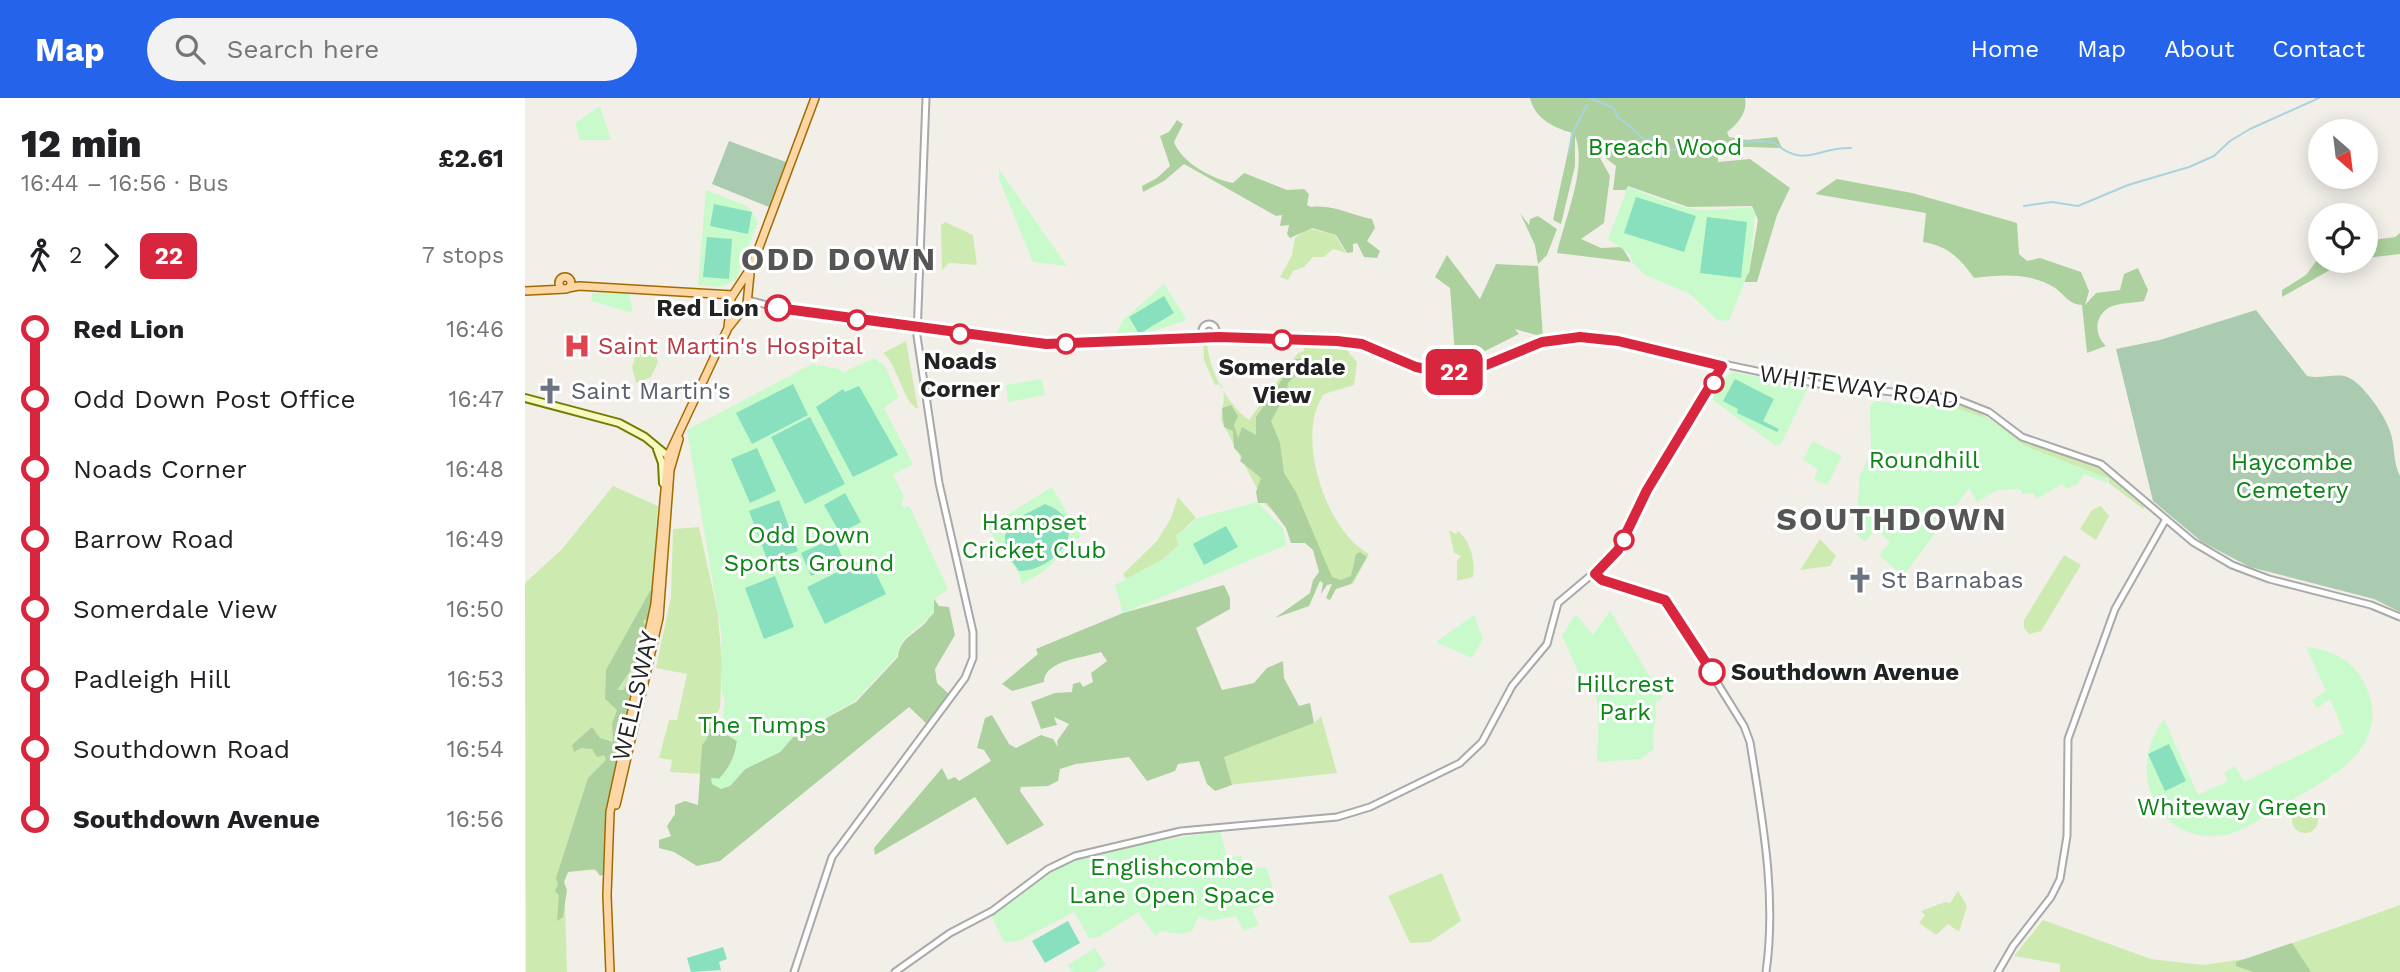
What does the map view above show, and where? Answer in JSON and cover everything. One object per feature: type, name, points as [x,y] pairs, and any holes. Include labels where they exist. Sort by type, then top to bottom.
[{"type":"main road","name":"WELLSWAY","points":[[654,629],[663,485],[671,456],[727,328],[733,299],[752,266],[815,98]]},
{"type":"main road","name":"WELLSWAY","points":[[727,328],[746,303],[752,266]]},
{"type":"main road","points":[[529,291],[558,281],[563,276],[593,288]]},
{"type":"main road","points":[[567,289],[570,279]]},
{"type":"main road","points":[[558,281],[560,288],[567,289]]},
{"type":"main road","points":[[529,291],[593,288],[709,293],[746,303]]},
{"type":"main road","points":[[733,299],[746,303]]},
{"type":"main road","points":[[525,398],[619,424],[671,456]]},
{"type":"main road","points":[[655,445],[662,463],[663,485]]},
{"type":"main road","name":"WELLSWAY","points":[[612,972],[607,895],[610,812],[663,595],[671,456]]},
{"type":"street","points":[[794,972],[832,857],[951,699],[965,678],[973,658],[972,632],[937,471],[917,328],[926,98]]},
{"type":"street","points":[[746,303],[1046,344],[1185,339],[1202,334],[1210,338],[1216,329]]},
{"type":"street","points":[[1202,334],[1206,324],[1244,340]]},
{"type":"street","name":"WHITEWAY ROAD","points":[[1185,339],[1337,341],[1362,344],[1416,367],[1450,372],[1479,368],[1547,341],[1593,337],[1722,366],[1831,386],[1967,402],[1989,412],[2022,437],[2101,464],[2193,542],[2247,571],[2371,604],[2400,617]]},
{"type":"street","points":[[895,972],[950,933],[992,911],[1048,869],[1075,856],[1181,831],[1337,817],[1370,807],[1450,770],[1482,742],[1512,686],[1543,650],[1551,635],[1558,603],[1595,574],[1618,550],[1647,490],[1722,366]]},
{"type":"street","points":[[1998,972],[2060,879],[2067,836],[2068,738],[2115,609],[2166,519]]},
{"type":"street","points":[[1595,574],[1602,580],[1665,600],[1744,726],[1767,855],[1770,938],[1766,972]]},
{"type":"green space","name":"Breach Wood","points":[[1530,98],[1745,98],[1744,113],[1727,132],[1729,137],[1747,140],[1777,137],[1782,148],[1718,146],[1718,162],[1750,159],[1790,188],[1777,215],[1757,282],[1744,282],[1749,273],[1758,220],[1752,206],[1688,207],[1628,186],[1626,190],[1613,190],[1616,166],[1603,156],[1600,158],[1610,176],[1604,223],[1581,239],[1601,248],[1622,247],[1631,262],[1557,253],[1577,178],[1578,149],[1575,136],[1575,166],[1561,224],[1553,220],[1572,133],[1540,117]]},
{"type":"green space","points":[[600,106],[611,140],[580,140],[575,123]]},
{"type":"green space","points":[[1177,120],[1183,124],[1174,142],[1190,163],[1207,174],[1233,183],[1244,173],[1287,190],[1304,189],[1309,194],[1307,205],[1311,207],[1335,208],[1372,219],[1375,228],[1367,241],[1380,251],[1377,258],[1364,257],[1357,243],[1353,244],[1353,252],[1347,253],[1336,235],[1312,228],[1290,238],[1287,234],[1289,225],[1280,226],[1282,215],[1276,216],[1184,164],[1164,181],[1143,192],[1142,186],[1157,178],[1170,166],[1160,136],[1169,132]]},
{"type":"green space","points":[[729,141],[786,162],[769,207],[712,184]]},
{"type":"green space","points":[[999,169],[1067,266],[1033,262],[999,179]]},
{"type":"green space","points":[[1837,179],[1912,193],[2017,223],[2019,254],[2027,261],[2040,258],[2081,272],[2089,291],[2085,305],[2096,293],[2120,290],[2124,274],[2138,268],[2148,290],[2144,301],[2117,305],[2105,311],[2097,326],[2099,337],[2106,346],[2087,353],[2082,305],[2073,303],[2055,288],[2036,279],[2005,276],[1974,278],[1953,254],[1940,246],[1923,242],[1926,213],[1815,194]]},
{"type":"green space","points":[[1628,187],[1693,209],[1752,208],[1755,212],[1750,268],[1729,321],[1717,320],[1690,294],[1645,275],[1632,262],[1630,254],[1608,239]]},
{"type":"green space","points":[[706,190],[749,207],[758,222],[736,280],[721,287],[698,285]]},
{"type":"green space","points":[[1636,197],[1696,216],[1684,252],[1624,233]]},
{"type":"green space","points":[[714,204],[752,212],[748,234],[710,226]]},
{"type":"green space","points":[[1520,213],[1529,225],[1530,219],[1538,216],[1557,229],[1547,255],[1538,264],[1535,245]]},
{"type":"green space","points":[[1707,217],[1747,222],[1741,278],[1700,273]]},
{"type":"green space","points":[[945,222],[973,235],[977,265],[949,263],[942,270],[941,225]]},
{"type":"green space","points":[[1308,228],[1335,235],[1346,253],[1333,249],[1324,257],[1313,257],[1304,267],[1293,271],[1288,280],[1280,277],[1292,255],[1295,238]]},
{"type":"green space","points":[[2400,233],[2400,254],[2378,257],[2378,239],[2395,237]]},
{"type":"green space","points":[[707,237],[732,239],[729,279],[703,277]]},
{"type":"green space","points":[[1447,255],[1480,299],[1496,264],[1538,266],[1543,337],[1515,329],[1519,334],[1481,353],[1455,355],[1450,288],[1435,277]]},
{"type":"green space","points":[[2308,272],[2325,273],[2282,297],[2282,290]]},
{"type":"green space","points":[[1164,284],[1187,320],[1136,337],[1113,339],[1123,320]]},
{"type":"green space","points":[[592,293],[629,294],[633,313],[591,301]]},
{"type":"green space","points":[[1164,296],[1174,313],[1139,334],[1129,317]]},
{"type":"green space","name":"Haycombe Cemetery","points":[[2256,310],[2307,376],[2344,376],[2351,379],[2365,391],[2389,427],[2400,476],[2400,612],[2374,599],[2250,567],[2202,542],[2153,501],[2116,349],[2160,340]]},
{"type":"green space","points":[[641,340],[648,345],[650,351],[653,349],[658,362],[651,377],[636,383],[632,367]]},
{"type":"green space","points":[[906,341],[918,409],[908,399],[893,366],[883,353]]},
{"type":"green space","points":[[1203,342],[1207,342],[1211,363],[1220,384],[1215,385],[1204,360]]},
{"type":"green space","points":[[1304,344],[1348,347],[1349,353],[1357,362],[1354,385],[1324,394],[1316,412],[1312,433],[1319,481],[1328,504],[1353,542],[1369,554],[1353,584],[1331,583],[1313,549],[1265,504],[1221,420],[1223,390],[1233,405],[1249,420],[1298,353],[1304,351]]},
{"type":"green space","name":"Odd Down Sports Ground","points":[[874,358],[884,365],[899,397],[884,408],[913,464],[893,475],[904,496],[901,506],[910,507],[948,589],[934,599],[934,613],[907,637],[897,656],[855,701],[828,716],[804,736],[793,737],[780,752],[745,769],[730,786],[721,789],[712,784],[711,778],[719,779],[726,770],[737,741],[721,731],[725,700],[722,692],[721,630],[687,430],[814,363],[816,367],[818,365],[842,370],[842,373]]},
{"type":"green space","points":[[1296,359],[1303,359],[1305,366],[1288,383],[1286,394],[1271,421],[1280,443],[1284,473],[1296,492],[1332,577],[1341,580],[1351,576],[1356,554],[1360,552],[1367,557],[1351,584],[1336,589],[1330,600],[1326,598],[1332,584],[1327,585],[1321,594],[1323,583],[1320,581],[1309,606],[1275,618],[1310,593],[1313,580],[1319,572],[1313,550],[1305,543],[1291,543],[1286,528],[1267,503],[1258,503],[1256,492],[1261,478],[1240,461],[1242,456],[1234,448],[1233,431],[1224,427],[1222,408],[1231,405],[1238,416],[1234,425],[1238,438],[1242,427],[1256,435],[1256,417]]},
{"type":"green space","points":[[1733,372],[1809,386],[1781,444],[1776,446],[1714,401],[1712,394],[1720,380]]},
{"type":"green space","points":[[1042,379],[1045,395],[1008,402],[1006,385]]},
{"type":"green space","points":[[1735,379],[1774,399],[1763,421],[1779,429],[1777,432],[1737,413],[1738,409],[1723,401]]},
{"type":"green space","points":[[793,384],[808,415],[752,444],[736,413]]},
{"type":"green space","points":[[859,386],[898,455],[853,477],[816,407],[843,389],[845,392]]},
{"type":"green space","points":[[1918,399],[1969,406],[2018,438],[2092,464],[2112,476],[2145,507],[2143,509],[2109,483],[2109,479],[2025,446],[1941,403],[1918,405]]},
{"type":"green space","name":"Roundhill","points":[[1875,401],[1925,406],[1941,403],[1991,420],[2025,446],[2109,479],[2107,483],[2084,474],[2078,484],[2066,489],[2062,484],[2036,499],[2034,493],[2022,494],[2020,489],[1997,490],[1977,502],[1969,488],[1902,575],[1879,555],[1890,542],[1876,529],[1865,542],[1855,533],[1860,475],[1871,453],[1870,407]]},
{"type":"green space","points":[[810,417],[845,484],[805,504],[771,437]]},
{"type":"green space","points":[[1813,441],[1842,456],[1827,485],[1814,479],[1818,469],[1803,460]]},
{"type":"green space","points":[[757,448],[776,491],[750,503],[731,459]]},
{"type":"green space","points":[[613,486],[658,506],[649,613],[612,778],[603,870],[564,871],[567,972],[526,972],[525,583],[562,549]]},
{"type":"green space","name":"Hampset Cricket Club","points":[[1052,487],[1081,536],[1044,571],[1022,584],[1018,572],[987,527]]},
{"type":"green space","points":[[845,493],[861,522],[840,533],[824,505]]},
{"type":"green space","points":[[1178,497],[1196,518],[1176,536],[1179,545],[1162,560],[1126,579],[1123,574],[1157,541],[1171,518]]},
{"type":"green space","points":[[779,500],[798,551],[768,562],[749,511]]},
{"type":"green space","points":[[1257,502],[1283,528],[1286,545],[1123,613],[1115,585],[1164,559],[1179,545],[1176,536],[1198,518]]},
{"type":"green space","name":"Hampset Cricket Club","points":[[1045,504],[1060,513],[1068,523],[1069,535],[1056,556],[1032,569],[1019,571],[1006,553],[1005,535],[1016,519]]},
{"type":"green space","points":[[2101,506],[2109,516],[2096,540],[2080,529],[2092,510]]},
{"type":"green space","points":[[1226,526],[1238,547],[1204,565],[1193,544]]},
{"type":"green space","points":[[699,527],[718,614],[722,665],[720,707],[704,747],[703,774],[670,772],[672,760],[659,758],[669,720],[677,720],[687,674],[656,668],[671,597],[673,529]]},
{"type":"green space","points":[[1449,530],[1456,534],[1458,531],[1469,546],[1474,565],[1473,577],[1457,581],[1457,561],[1461,556],[1454,553]]},
{"type":"green space","points":[[834,538],[844,561],[811,576],[801,553]]},
{"type":"green space","points":[[1820,539],[1836,556],[1830,566],[1800,570]]},
{"type":"green space","points":[[2064,555],[2081,565],[2041,631],[2029,634],[2024,628],[2024,620]]},
{"type":"green space","points":[[868,557],[886,594],[825,624],[807,587]]},
{"type":"green space","points":[[775,576],[794,627],[764,639],[745,588]]},
{"type":"green space","points":[[1224,585],[1230,598],[1230,609],[1196,628],[1222,690],[1254,683],[1267,668],[1283,661],[1284,678],[1299,706],[1310,703],[1314,723],[1224,757],[1232,785],[1215,791],[1207,784],[1199,761],[1178,764],[1175,771],[1147,781],[1129,757],[1076,764],[1060,769],[1058,781],[1048,786],[1021,787],[1020,791],[1044,825],[1007,845],[975,797],[875,855],[874,848],[942,768],[948,780],[955,777],[959,781],[991,761],[984,750],[977,748],[985,718],[992,715],[1009,744],[1016,748],[1041,735],[1053,739],[1058,747],[1057,741],[1069,724],[1054,717],[1057,725],[1041,729],[1031,702],[1055,693],[1072,692],[1073,684],[1080,682],[1083,687],[1093,682],[1091,673],[1107,661],[1101,652],[1058,664],[1046,675],[1044,682],[1012,691],[1002,684],[1038,654],[1036,649],[1123,613]]},
{"type":"green space","points":[[650,591],[653,591],[649,618],[643,621],[648,631],[642,654],[617,690],[623,690],[629,680],[630,709],[619,739],[620,748],[605,822],[605,874],[600,876],[595,869],[568,872],[564,882],[567,890],[563,917],[557,921],[559,896],[555,891],[558,884],[556,878],[588,778],[606,760],[604,755],[597,757],[592,749],[581,748],[574,752],[572,745],[592,727],[600,738],[613,742],[612,724],[617,710],[605,699],[606,670]]},
{"type":"green space","points":[[934,599],[939,606],[949,607],[955,635],[935,669],[937,683],[950,695],[927,724],[909,707],[720,861],[697,866],[674,852],[659,848],[659,840],[671,836],[667,826],[675,814],[675,805],[685,801],[698,805],[702,745],[707,739],[708,728],[721,731],[737,741],[726,770],[719,779],[712,778],[730,786],[745,769],[780,752],[793,737],[804,736],[828,717],[856,702],[898,657],[905,640],[927,621]]},
{"type":"green space","name":"Hillcrest Park","points":[[1610,611],[1663,698],[1655,703],[1654,749],[1641,759],[1597,762],[1598,717],[1592,683],[1586,675],[1581,678],[1562,636],[1576,614],[1593,635]]},
{"type":"green space","points":[[1474,615],[1483,639],[1472,658],[1436,642]]},
{"type":"green space","name":"Whiteway Green","points":[[2306,647],[2339,657],[2354,668],[2364,682],[2371,704],[2372,723],[2366,740],[2356,754],[2326,779],[2254,823],[2230,834],[2205,836],[2184,830],[2167,819],[2155,803],[2148,783],[2147,762],[2152,740],[2164,719],[2198,795],[2228,781],[2224,773],[2235,766],[2244,782],[2344,733],[2330,699],[2317,708],[2312,700],[2326,691]]},
{"type":"green space","points":[[1321,716],[1337,773],[1229,785],[1216,745],[1314,723]]},
{"type":"green space","points":[[2169,744],[2186,781],[2165,791],[2148,754]]},
{"type":"green space","points":[[2305,807],[2314,811],[2318,820],[2314,829],[2305,833],[2296,829],[2292,820],[2296,811]]},
{"type":"green space","name":"Englishcombe Lane Open Space","points":[[1220,831],[1227,857],[1241,856],[1242,866],[1267,868],[1275,898],[1252,910],[1259,925],[1244,931],[1236,916],[1210,921],[1199,916],[1192,931],[1180,934],[1161,931],[1155,936],[1138,912],[1099,937],[1089,938],[1074,912],[1019,941],[1004,942],[991,915],[1049,873],[1077,860],[1137,844]]},
{"type":"green space","points":[[1442,873],[1461,921],[1430,942],[1410,943],[1388,896]]},
{"type":"green space","points":[[1958,891],[1967,906],[1959,932],[1948,924],[1936,935],[1919,923],[1925,915],[1921,911],[1945,902],[1950,903]]},
{"type":"green space","points":[[2400,905],[2400,972],[2060,972],[2060,964],[2014,956],[2043,920],[2151,959],[2203,965],[2251,958]]},
{"type":"green space","points":[[1068,921],[1080,943],[1045,963],[1032,941]]},
{"type":"green space","points":[[2292,943],[2311,972],[2253,972],[2236,966],[2236,962]]},
{"type":"green space","points":[[723,947],[727,959],[719,962],[721,970],[691,972],[687,958]]},
{"type":"green space","points":[[1095,948],[1106,965],[1095,972],[1073,972],[1068,965]]},
{"type":"waterway","points":[[1590,98],[1614,108],[1617,117],[1645,141],[1652,137],[1667,151],[1681,148],[1686,153],[1698,152],[1762,141],[1775,143],[1785,151],[1803,156],[1851,148]]},
{"type":"waterway","points":[[2024,206],[2052,202],[2078,206],[2128,185],[2189,167],[2214,156],[2230,141],[2250,129],[2319,98]]},
{"type":"waterway","points":[[1569,153],[1572,134],[1587,105]]},
{"type":"bus line","name":"22","points":[[778,308],[1046,344],[1219,337],[1244,340],[1337,341],[1362,344],[1416,367],[1441,372],[1479,368],[1532,345],[1580,337],[1618,341],[1722,366],[1714,384],[1647,490],[1618,550],[1605,567],[1595,574],[1602,580],[1660,596],[1665,600],[1712,672]]},
{"type":"place","name":"Red Lion","points":[[778,308]]},
{"type":"place","name":"Noads Corner","points":[[960,334]]},
{"type":"place","name":"Somerdale View","points":[[1282,340]]},
{"type":"place","name":"Saint Martin's Hospital","points":[[577,346]]},
{"type":"place","name":"Saint Martin's","points":[[550,391]]},
{"type":"place","name":"St Barnabas","points":[[1860,580]]},
{"type":"place","name":"Southdown Avenue","points":[[1712,672]]},
{"type":"district","name":"ODD DOWN","points":[[839,259]]},
{"type":"district","name":"SOUTHDOWN","points":[[1892,519]]},
{"type":"park label","name":"The Tumps","points":[[762,725]]}]
